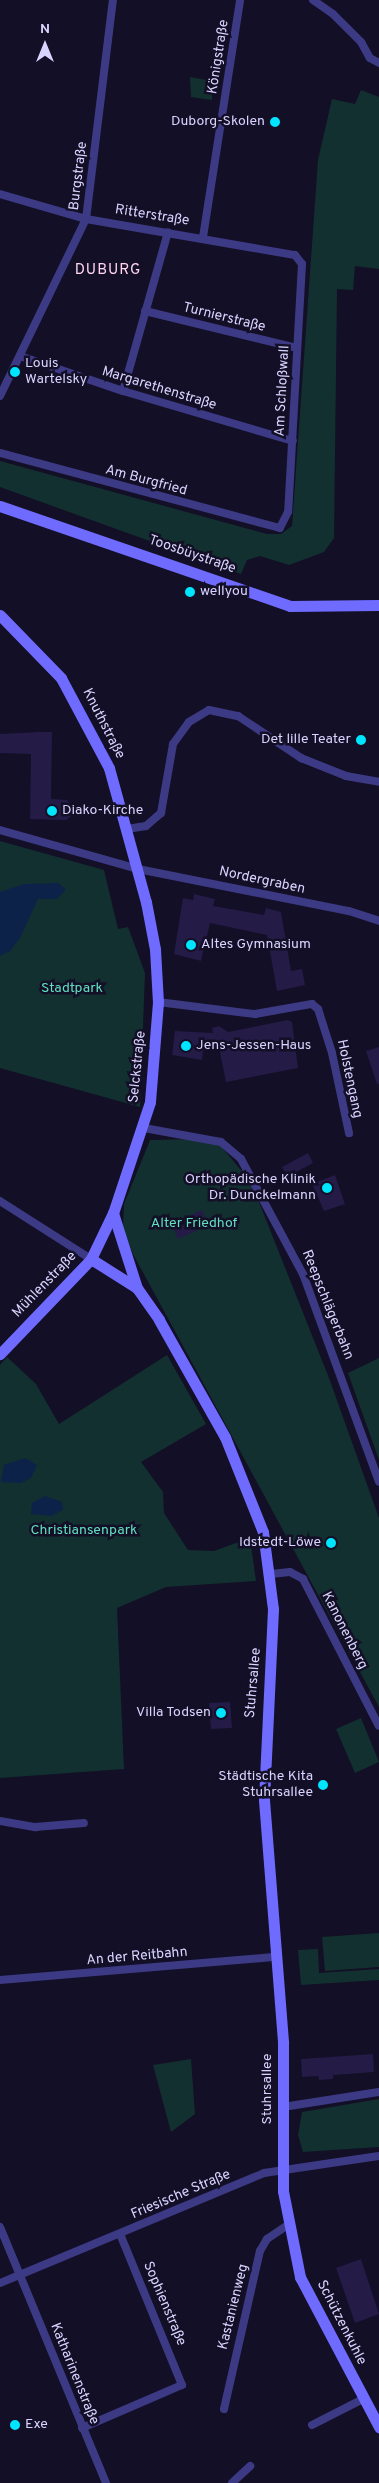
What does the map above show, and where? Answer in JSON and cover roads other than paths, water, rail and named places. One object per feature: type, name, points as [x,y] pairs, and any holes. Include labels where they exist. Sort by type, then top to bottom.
[{"type":"main road","name":"Toosbüystraße","points":[[0,506],[290,606],[379,605]]},
{"type":"main road","name":"Knuthstraße","points":[[0,615],[61,678],[76,702],[109,768],[138,869]]},
{"type":"main road","name":"Selckstraße","points":[[91,1259],[113,1213],[144,1128],[156,1054],[158,1002],[155,949],[138,869]]},
{"type":"main road","points":[[113,1213],[137,1288]]},
{"type":"main road","name":"Stuhrsallee","points":[[91,1259],[137,1288],[164,1328],[243,1476],[263,1532],[271,1574],[273,1645],[265,1723],[264,1800],[276,1957],[284,2107],[282,2168]]},
{"type":"main road","name":"Mühlenstraße","points":[[0,1354],[91,1259]]},
{"type":"main road","name":"Schützenkuhle","points":[[282,2168],[289,2224],[309,2298],[379,2427]]},
{"type":"street","name":"Burgstraße","points":[[0,396],[2,386],[20,356],[86,218],[113,0]]},
{"type":"street","name":"Königstraße","points":[[202,237],[240,0]]},
{"type":"street","points":[[313,0],[352,33],[370,58],[379,63]]},
{"type":"street","name":"Ritterstraße","points":[[0,194],[86,218],[202,237],[300,259]]},
{"type":"street","points":[[123,391],[168,232]]},
{"type":"street","name":"Am Schloßwall","points":[[285,524],[293,441],[300,259]]},
{"type":"street","name":"Turnierstraße","points":[[145,311],[297,348]]},
{"type":"street","name":"Margarethenstraße","points":[[20,356],[123,391],[293,441]]},
{"type":"street","name":"Am Burgfried","points":[[0,454],[270,528],[285,524]]},
{"type":"street","points":[[127,829],[146,826],[161,813],[174,744],[189,722],[209,710],[236,715],[280,747],[340,774],[379,782]]},
{"type":"street","name":"Nordergraben","points":[[0,830],[138,869],[349,911],[379,921]]},
{"type":"street","name":"Holstengang","points":[[158,1002],[255,1014],[312,1004],[318,1009],[332,1053],[349,1133]]},
{"type":"street","name":"Reepschlägerbahn","points":[[144,1128],[221,1142],[241,1159],[303,1274],[379,1482]]},
{"type":"street","points":[[0,1201],[91,1259]]},
{"type":"street","name":"Kanonenberg","points":[[271,1574],[290,1572],[303,1579],[379,1726]]},
{"type":"street","points":[[0,1821],[35,1827],[84,1823]]},
{"type":"street","name":"An der Reitbahn","points":[[0,1980],[276,1957]]},
{"type":"street","points":[[284,2107],[379,2092]]},
{"type":"street","name":"Friesische Straße","points":[[0,2284],[282,2168],[379,2156]]},
{"type":"street","name":"Kastanienweg","points":[[224,2409],[260,2250],[267,2239],[289,2224]]},
{"type":"street","name":"Katharinenstraße","points":[[0,2227],[106,2483]]},
{"type":"street","name":"Sophienstraße","points":[[82,2428],[182,2385],[120,2234]]},
{"type":"street","points":[[312,2425],[363,2399]]},
{"type":"street","points":[[232,2483],[250,2466]]},
{"type":"water","points":[[58,883],[66,889],[57,899],[38,899],[20,938],[10,951],[0,956],[0,892],[24,884]]},
{"type":"water","points":[[25,1458],[37,1465],[31,1478],[21,1483],[1,1482],[4,1465]]},
{"type":"water","points":[[45,1496],[62,1502],[63,1510],[51,1516],[31,1514],[32,1503]]},
{"type":"place","name":"Duborg-Skolen","points":[[275,122]]},
{"type":"place","name":"Louis Wartelsky","points":[[15,372]]},
{"type":"place","name":"wellyou","points":[[190,592]]},
{"type":"place","name":"Det lille Teater","points":[[361,740]]},
{"type":"place","name":"Diako-Kirche","points":[[52,811]]},
{"type":"place","name":"Altes Gymnasium","points":[[191,945]]},
{"type":"place","name":"Jens-Jessen-Haus","points":[[186,1046]]},
{"type":"place","name":"Orthopädische Klinik Dr. Dunckelmann","points":[[327,1188]]},
{"type":"place","name":"Idstedt-Löwe","points":[[331,1543]]},
{"type":"place","name":"Villa Todsen","points":[[221,1713]]},
{"type":"place","name":"Städtische Kita Stuhrsallee","points":[[323,1785]]},
{"type":"place","name":"Exe","points":[[15,2425]]},
{"type":"district","name":"DUBURG","points":[[108,271]]},
{"type":"park label","name":"Stadtpark","points":[[72,989]]},
{"type":"park label","name":"Alter Friedhof","points":[[194,1224]]},
{"type":"park label","name":"Christiansenpark","points":[[84,1531]]}]
